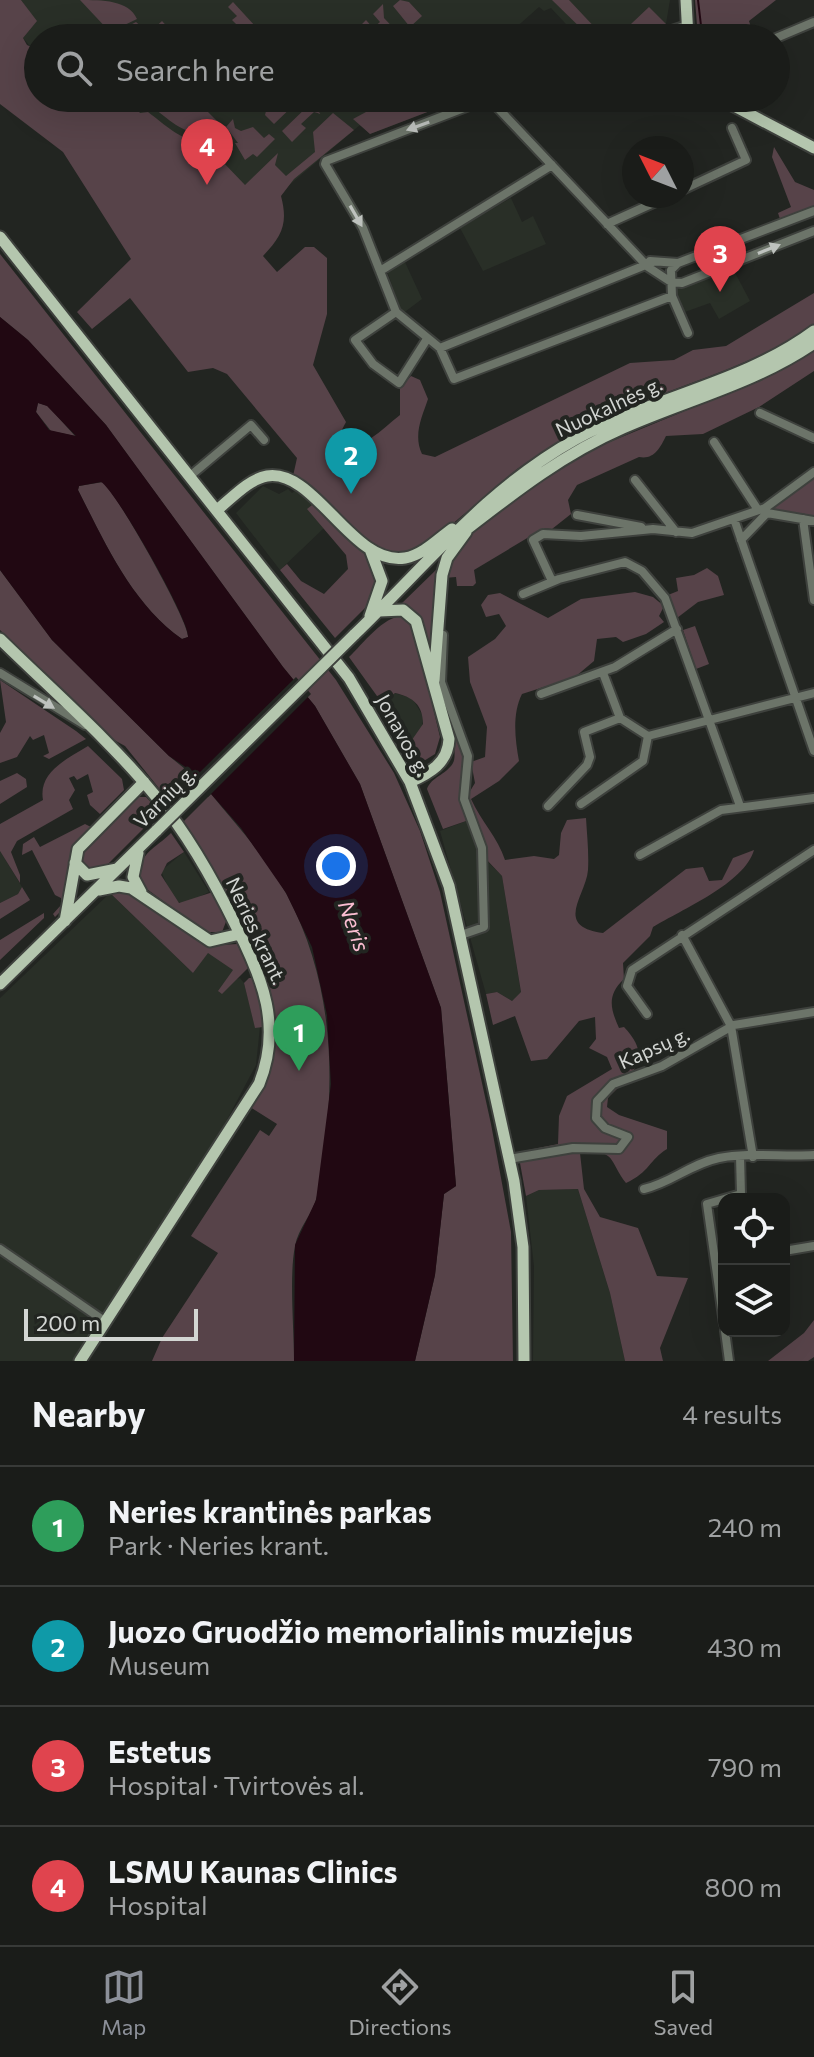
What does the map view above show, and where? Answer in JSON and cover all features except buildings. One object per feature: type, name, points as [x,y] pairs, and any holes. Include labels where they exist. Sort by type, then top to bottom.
[{"type":"main road","points":[[686,0],[687,24]]},
{"type":"main road","points":[[746,112],[814,148]]},
{"type":"main road","name":"Jonavos g.","points":[[0,237],[355,687],[410,782],[437,848],[461,935],[509,1159],[523,1247],[524,1361]]},
{"type":"main road","name":"Nuokalnės g.","points":[[354,635],[522,472],[577,438],[747,368],[814,331]]},
{"type":"main road","name":"Nuokalnės g.","points":[[469,523],[579,449],[624,427],[766,371],[814,343]]},
{"type":"main road","points":[[217,510],[259,478],[283,476],[370,549],[391,557],[408,558],[469,523]]},
{"type":"main road","points":[[433,689],[447,558],[469,523]]},
{"type":"main road","points":[[367,623],[382,583],[370,549]]},
{"type":"main road","points":[[379,611],[403,610],[413,617],[449,739],[448,750],[436,768],[410,782]]},
{"type":"main road","name":"Varnių g.","points":[[0,984],[354,635]]},
{"type":"main road","name":"Neries krant.","points":[[0,639],[5,653],[90,727],[144,782],[183,833],[216,885],[267,1000],[270,1033],[264,1072],[242,1112],[103,1320],[80,1361]]},
{"type":"main road","points":[[65,922],[81,844],[144,782]]},
{"type":"main road","points":[[140,847],[133,877],[142,893]]},
{"type":"main road","points":[[75,863],[87,875],[119,868]]},
{"type":"main road","points":[[96,891],[119,886],[142,893],[203,938],[217,941],[240,934]]},
{"type":"street","points":[[790,32],[814,22]]},
{"type":"street","points":[[452,112],[325,164],[363,228],[396,312],[440,348],[456,380],[672,296]]},
{"type":"street","points":[[502,112],[635,253],[671,282],[682,283],[814,231]]},
{"type":"street","points":[[694,184],[746,160],[732,128]]},
{"type":"street","points":[[380,271],[552,165]]},
{"type":"street","points":[[607,224],[642,208]]},
{"type":"street","points":[[440,348],[650,265],[678,263],[814,211]]},
{"type":"street","points":[[678,263],[671,270],[672,296],[688,333]]},
{"type":"street","points":[[396,312],[355,340],[373,364],[399,383],[427,339]]},
{"type":"street","points":[[760,413],[814,438]]},
{"type":"street","points":[[190,476],[251,425],[264,440]]},
{"type":"street","points":[[714,442],[763,510]]},
{"type":"street","points":[[741,540],[763,510],[814,472]]},
{"type":"street","points":[[635,480],[676,532]]},
{"type":"street","points":[[577,515],[692,533],[763,510],[814,521]]},
{"type":"street","points":[[734,519],[814,751]]},
{"type":"street","points":[[803,519],[814,600]]},
{"type":"street","points":[[552,581],[533,540],[543,534],[581,536],[653,529]]},
{"type":"street","points":[[523,594],[552,581],[625,562],[634,564],[660,589],[740,806]]},
{"type":"street","points":[[448,574],[443,599],[441,682],[468,756],[464,799],[480,840],[483,870],[484,927],[461,935]]},
{"type":"street","points":[[541,694],[603,673],[677,629]]},
{"type":"street","points":[[0,673],[90,727]]},
{"type":"street","points":[[603,673],[620,718],[648,736],[814,693]]},
{"type":"street","points":[[548,806],[587,765],[590,757],[584,732],[620,718]]},
{"type":"street","points":[[581,804],[643,761],[648,736]]},
{"type":"street","points":[[640,855],[715,812],[740,806],[814,798]]},
{"type":"street","points":[[647,1014],[627,986],[632,970],[814,850]]},
{"type":"street","points":[[682,935],[731,1026],[753,1157]]},
{"type":"street","name":"Kapsų g.","points":[[509,1159],[573,1148],[619,1149],[628,1137],[605,1128],[596,1118],[597,1101],[602,1092],[619,1081],[675,1060],[731,1026],[814,1012]]},
{"type":"street","points":[[644,1189],[668,1182],[682,1170],[718,1158],[814,1155]]},
{"type":"street","points":[[740,1156],[741,1193]]},
{"type":"street","points":[[718,1201],[707,1204],[718,1255]]},
{"type":"street","points":[[790,1250],[814,1246]]},
{"type":"street","points":[[0,1249],[103,1320]]},
{"type":"street","points":[[726,1337],[729,1361]]},
{"type":"shaded area","points":[[0,0],[21,0],[37,21],[24,24],[24,112],[148,112],[175,132],[193,140],[211,137],[221,130],[233,150],[226,146],[219,152],[224,159],[222,161],[245,185],[278,153],[275,165],[286,176],[315,152],[313,132],[333,113],[354,130],[294,179],[281,196],[284,214],[282,228],[263,256],[277,272],[305,247],[314,247],[327,258],[327,314],[313,365],[346,422],[336,441],[338,447],[355,447],[363,443],[400,415],[400,387],[411,376],[420,380],[428,399],[419,426],[419,447],[422,454],[435,457],[630,363],[674,360],[693,350],[726,346],[814,293],[814,324],[744,362],[582,430],[520,467],[424,545],[399,556],[387,553],[359,535],[293,476],[297,458],[227,374],[213,368],[188,372],[130,298],[92,329],[77,312],[131,259],[63,152],[0,104]]},
{"type":"shaded area","points":[[21,0],[670,0],[666,24],[566,24],[551,8],[544,11],[539,7],[520,24],[34,24],[36,21]]},
{"type":"shaded area","points":[[80,0],[121,5],[137,19],[127,24],[102,24]]},
{"type":"shaded area","points":[[400,0],[409,2],[422,16],[413,24],[408,24],[393,6]]},
{"type":"shaded area","points":[[552,0],[569,0],[592,24],[577,24]]},
{"type":"shaded area","points":[[695,0],[776,0],[749,21],[750,24],[697,24]]},
{"type":"shaded area","points":[[233,2],[253,24],[236,24],[232,20],[237,16],[228,7]]},
{"type":"shaded area","points":[[383,4],[384,18],[390,24],[378,24],[380,22],[373,14]]},
{"type":"shaded area","points":[[649,7],[666,24],[631,24]]},
{"type":"shaded area","points":[[159,112],[208,112],[221,125],[202,133],[185,130]]},
{"type":"shaded area","points":[[266,112],[287,112],[274,124]]},
{"type":"shaded area","points":[[302,112],[314,112],[301,124],[306,128],[292,142],[282,131]]},
{"type":"shaded area","points":[[366,112],[427,112],[370,134],[353,119]]},
{"type":"shaded area","points":[[427,112],[370,134],[360,125],[200,261],[140,113]]},
{"type":"shaded area","points":[[233,119],[235,128],[241,131],[253,127],[264,138],[269,134],[275,139],[257,157],[253,154],[245,160],[235,143],[238,143],[226,127]]},
{"type":"shaded area","points":[[774,147],[795,182],[814,190],[814,206],[780,219],[778,213],[791,207],[772,157]]},
{"type":"shaded area","points":[[511,198],[522,222],[533,216],[546,244],[483,271],[460,228]]},
{"type":"shaded area","points":[[0,254],[336,680],[394,773],[420,831],[440,892],[491,1124],[511,1232],[513,1361],[415,1361],[435,1275],[444,1194],[456,1186],[441,1008],[360,784],[315,706],[283,667],[106,425],[28,340],[0,317]]},
{"type":"shaded area","points":[[404,260],[422,299],[402,314],[387,271]]},
{"type":"shaded area","points":[[732,267],[750,301],[719,319],[710,303],[682,313],[674,290]]},
{"type":"shaded area","points":[[814,351],[814,371],[759,407],[703,434],[666,436],[653,455],[639,457],[577,485],[568,500],[571,514],[552,529],[544,528],[474,570],[476,583],[473,586],[457,586],[456,577],[444,578],[463,542],[494,514],[583,453],[762,379]]},
{"type":"shaded area","points":[[38,403],[48,406],[75,436],[51,431],[36,412]]},
{"type":"shaded area","points":[[814,475],[814,519],[772,511],[773,507]]},
{"type":"shaded area","points":[[103,482],[152,559],[178,609],[188,637],[182,639],[148,608],[110,551],[78,490],[79,486]]},
{"type":"shaded area","points":[[263,486],[279,494],[288,489],[292,493],[296,490],[312,505],[308,509],[324,528],[280,570],[236,513]]},
{"type":"shaded area","points":[[312,505],[363,549],[378,582],[368,605],[335,638],[280,570],[287,564],[301,581],[324,594],[348,569],[346,555],[307,509]]},
{"type":"shaded area","points":[[439,567],[430,668],[418,621],[399,606]]},
{"type":"shaded area","points":[[707,568],[718,576],[724,595],[698,602],[677,618],[668,595],[678,591],[676,578],[694,575]]},
{"type":"shaded area","points":[[0,570],[52,640],[169,756],[195,777],[170,802],[125,746],[105,735],[0,630]]},
{"type":"shaded area","points":[[635,592],[653,597],[664,606],[659,616],[664,622],[646,634],[623,642],[616,637],[597,639],[594,661],[575,677],[522,694],[516,718],[519,761],[499,781],[471,799],[505,860],[534,856],[554,859],[559,855],[561,833],[567,820],[586,818],[588,870],[576,917],[579,924],[603,933],[686,869],[703,867],[709,881],[722,880],[733,858],[754,850],[738,874],[725,884],[653,927],[650,936],[623,963],[624,979],[613,996],[612,1008],[616,1021],[619,1028],[624,1027],[633,1039],[639,1058],[631,1074],[608,1098],[607,1107],[619,1115],[667,1131],[667,1149],[640,1175],[626,1183],[606,1155],[580,1153],[584,1189],[600,1217],[638,1228],[657,1276],[688,1278],[660,1348],[663,1361],[625,1361],[610,1293],[578,1189],[539,1190],[526,1196],[518,1152],[558,1144],[559,1116],[567,1096],[612,1069],[607,1057],[589,1048],[596,1039],[595,1017],[579,1021],[547,1059],[531,1061],[515,1016],[493,1025],[486,994],[497,992],[512,1001],[521,992],[502,876],[485,858],[484,840],[467,796],[475,783],[471,762],[485,757],[487,727],[470,682],[468,657],[495,639],[506,626],[499,614],[486,617],[481,605],[488,595],[500,593],[548,618],[581,599]]},
{"type":"shaded area","points":[[403,616],[411,622],[415,632],[440,737],[435,754],[419,764],[407,747],[423,724],[419,707],[407,697],[395,693],[382,703],[349,657],[381,626]]},
{"type":"shaded area","points":[[695,626],[709,664],[696,669],[683,630]]},
{"type":"shaded area","points":[[439,670],[466,764],[460,789],[466,821],[443,829],[427,789],[450,767],[455,756]]},
{"type":"shaded area","points":[[0,680],[86,739],[49,759],[43,756],[49,753],[44,735],[33,740],[30,736],[17,757],[0,763],[0,733],[6,722]]},
{"type":"shaded area","points":[[394,693],[412,698],[423,716],[422,729],[407,747],[382,703]]},
{"type":"shaded area","points":[[88,746],[122,779],[124,790],[100,814],[90,805],[87,795],[93,792],[88,774],[77,780],[74,776],[69,778],[75,790],[69,800],[73,809],[17,841],[11,852],[20,883],[0,851],[0,824],[43,800],[45,782],[50,774],[63,761]]},
{"type":"shaded area","points":[[17,773],[26,779],[27,787],[0,804],[0,781]]},
{"type":"shaded area","points":[[211,794],[261,855],[287,895],[316,967],[324,1005],[328,1042],[328,1119],[317,1196],[297,1239],[293,1258],[294,1361],[152,1361],[162,1338],[218,1253],[191,1236],[260,1130],[269,1136],[277,1124],[250,1107],[274,1043],[275,1016],[260,958],[231,898],[183,822]]},
{"type":"shaded area","points":[[139,797],[146,797],[160,812],[102,870],[95,872],[82,867],[81,851]]},
{"type":"shaded area","points":[[466,821],[480,854],[502,876],[521,993],[512,1001],[497,992],[486,994],[440,831]]},
{"type":"shaded area","points":[[85,824],[91,827],[77,843],[63,909],[55,917],[53,914],[61,905],[61,898],[55,895],[32,850],[22,855],[23,844],[34,837],[40,847]]},
{"type":"shaded area","points":[[171,833],[184,852],[167,863],[161,875],[179,903],[213,892],[227,919],[222,932],[205,932],[140,884],[139,874],[144,859]]},
{"type":"shaded area","points":[[0,851],[22,887],[18,894],[0,903]]},
{"type":"shaded area","points":[[184,852],[209,892],[185,904],[174,901],[161,871]]},
{"type":"shaded area","points":[[22,887],[30,900],[0,919],[0,903],[18,894]]},
{"type":"shaded area","points":[[114,890],[137,894],[205,946],[237,944],[248,968],[222,994],[218,991],[233,970],[208,953],[193,973],[110,893]]},
{"type":"shaded area","points":[[110,893],[193,973],[208,952],[234,970],[219,992],[222,993],[233,980],[240,978],[244,983],[255,1027],[260,1027],[256,1065],[214,1144],[74,1361],[0,1361],[0,998]]},
{"type":"shaded area","points":[[44,913],[44,918],[0,960],[0,940]]},
{"type":"shaded area","points":[[254,978],[264,1001],[263,1027],[255,1028],[244,983]]},
{"type":"shaded area","points":[[578,1189],[610,1293],[625,1361],[533,1361],[534,1266],[526,1196],[539,1190]]},
{"type":"shaded area","points":[[814,1320],[814,1357],[808,1361],[768,1361],[804,1333]]},
{"type":"water","name":"Neris","points":[[0,317],[28,340],[106,425],[283,667],[315,706],[360,784],[441,1008],[456,1186],[444,1194],[435,1275],[415,1361],[294,1361],[295,1245],[316,1200],[331,1084],[327,1015],[312,947],[286,893],[241,828],[190,770],[169,756],[52,640],[0,570]],"holes":[[[38,403],[47,406],[76,436],[49,430],[36,412]],[[101,482],[121,507],[151,556],[178,607],[188,637],[182,639],[164,625],[121,571],[78,490],[79,486]]]},
{"type":"pier","points":[[296,677],[311,694],[208,797],[193,779]]},
{"type":"waterway","points":[[698,0],[701,24]]},
{"type":"place","name":"LSMU Kaunas Clinics","points":[[207,185]]},
{"type":"place","name":"Estetus","points":[[720,292]]},
{"type":"place","name":"Juozo Gruodžio memorialinis muziejus","points":[[351,494]]},
{"type":"place","name":"Neries krantinės parkas","points":[[299,1071]]}]
